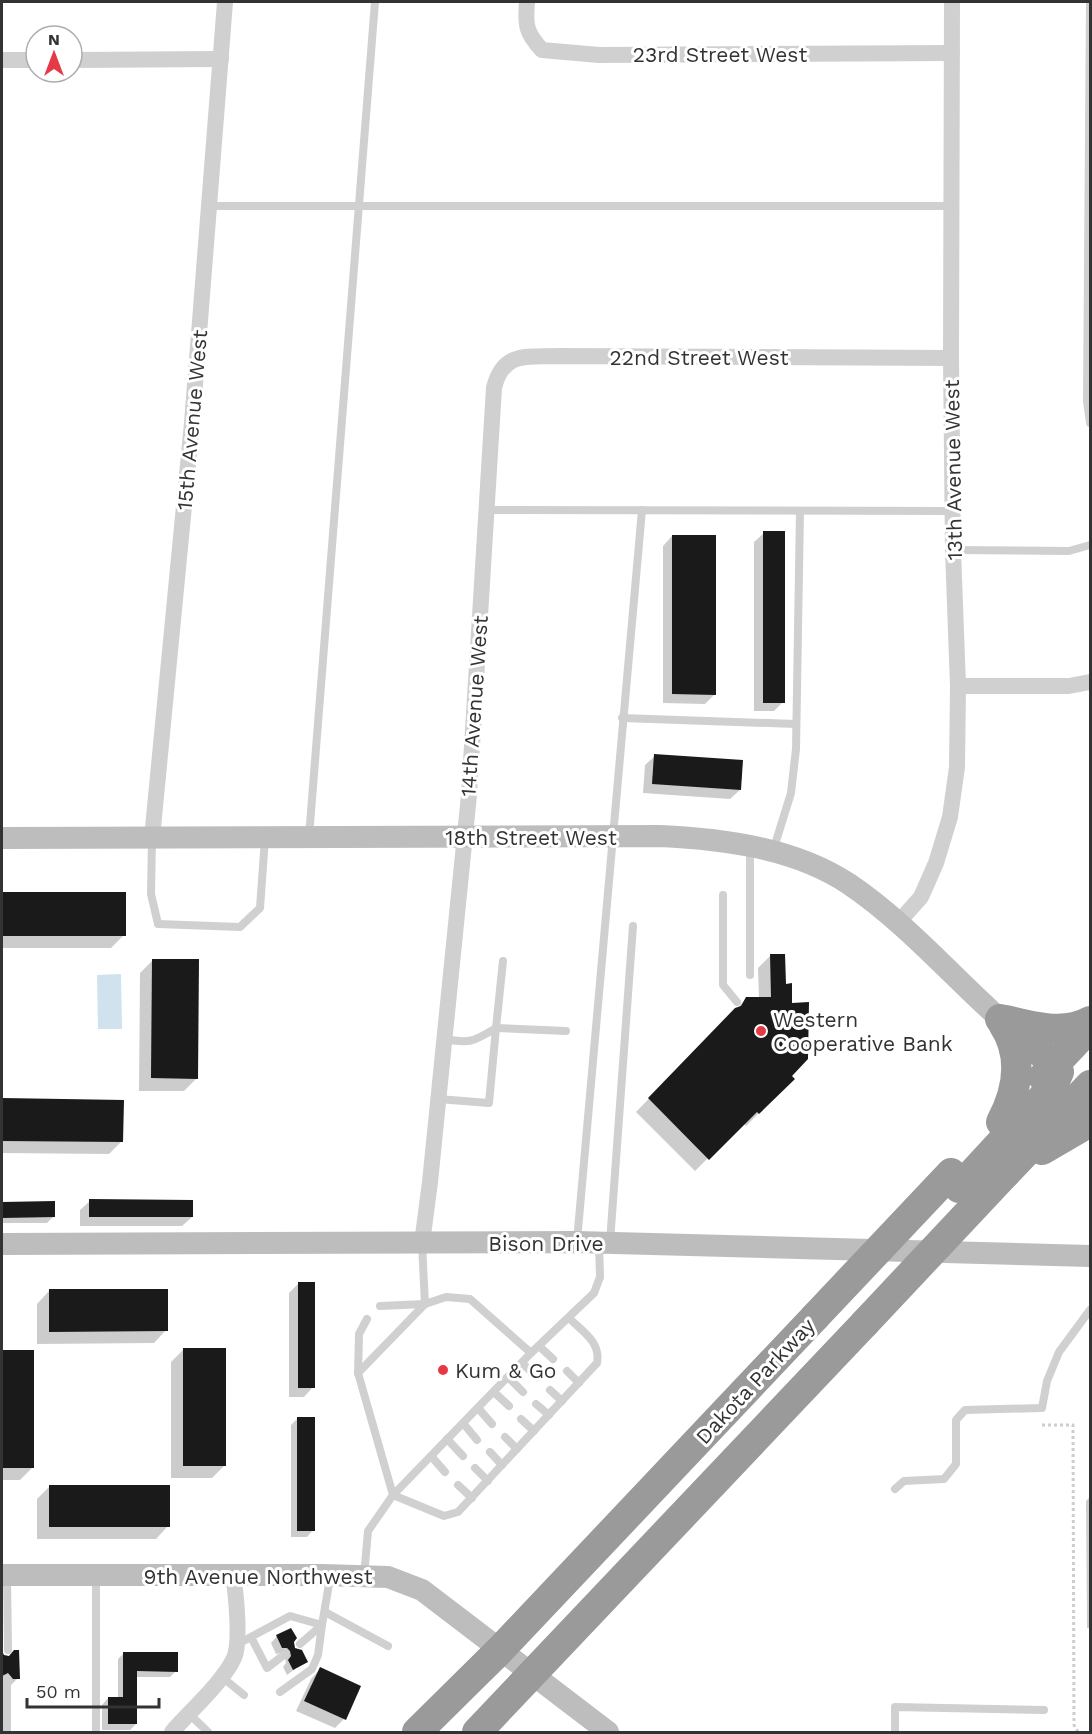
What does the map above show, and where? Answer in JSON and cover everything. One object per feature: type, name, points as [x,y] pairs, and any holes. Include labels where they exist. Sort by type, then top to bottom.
[{"type":"highway","points":[[1000,1019],[1033,1027],[1054,1029],[1072,1028],[1090,1021]]},
{"type":"highway","points":[[752,1441],[788,1373],[823,1322],[902,1250],[955,1180],[1044,1096],[1055,1081],[1059,1072],[1055,1064],[1000,1019]]},
{"type":"highway","points":[[1000,1019],[1012,1038],[1017,1060],[1015,1086],[1001,1122]]},
{"type":"highway","name":"Dakota Parkway","points":[[417,1732],[823,1322],[955,1180],[1001,1122],[1090,1027]]},
{"type":"highway","name":"Dakota Parkway","points":[[477,1732],[1090,1085]]},
{"type":"highway","points":[[1005,1174],[1063,1136],[1090,1122]]},
{"type":"street","name":"15th Avenue West","points":[[152,838],[192,423],[225,2]]},
{"type":"street","name":"23rd Street West","points":[[527,2],[529,36],[542,50],[599,55],[952,53]]},
{"type":"street","name":"13th Avenue West","points":[[898,923],[921,897],[928,885],[950,817],[957,767],[958,686],[953,550],[951,358],[952,2]]},
{"type":"street","points":[[84,60],[221,59]]},
{"type":"street","points":[[2,60],[24,60]]},
{"type":"street","name":"22nd Street West","points":[[492,418],[494,388],[498,372],[508,362],[522,358],[558,356],[951,358]]},
{"type":"street","name":"14th Avenue West","points":[[422,1243],[465,838],[492,418]]},
{"type":"street","points":[[958,686],[1069,686],[1090,682]]},
{"type":"street","name":"18th Street West","points":[[2,838],[611,836],[693,838],[750,846],[822,870],[849,884],[898,923],[1000,1019]]},
{"type":"street","name":"Bison Drive","points":[[2,1244],[605,1242],[1090,1256]]},
{"type":"street","name":"9th Avenue Northwest","points":[[4,1575],[388,1577],[422,1590],[608,1732]]},
{"type":"street","points":[[172,1732],[222,1677],[243,1641],[234,1576]]},
{"type":"lane","points":[[308,838],[375,2]]},
{"type":"lane","points":[[1090,2],[1087,402],[1090,423]]},
{"type":"lane","points":[[209,206],[952,206]]},
{"type":"lane","points":[[487,510],[953,512]]},
{"type":"lane","points":[[577,1242],[611,836],[642,510]]},
{"type":"lane","points":[[773,852],[791,793],[796,724],[800,511]]},
{"type":"lane","points":[[953,550],[1069,551],[1090,545]]},
{"type":"lane","points":[[622,718],[796,724]]},
{"type":"lane","points":[[152,838],[151,894],[158,924],[240,927],[260,908],[265,838]]},
{"type":"lane","points":[[750,846],[750,975]]},
{"type":"lane","points":[[723,895],[723,985],[737,1002]]},
{"type":"lane","points":[[364,1576],[368,1531],[393,1495],[531,1353],[594,1293],[600,1277],[605,1242],[633,926]]},
{"type":"lane","points":[[438,1099],[489,1103],[503,961]]},
{"type":"lane","points":[[444,1039],[465,1043],[496,1028],[566,1031]]},
{"type":"lane","points":[[358,1373],[424,1304],[422,1243]]},
{"type":"lane","points":[[381,1306],[424,1304],[446,1297],[470,1299],[531,1353]]},
{"type":"lane","points":[[894,1489],[904,1481],[944,1479],[956,1464],[956,1420],[965,1410],[1042,1408],[1047,1381],[1059,1352],[1090,1310]]},
{"type":"lane","points":[[393,1495],[444,1516],[458,1512],[472,1498],[597,1363],[599,1353],[596,1345],[569,1318]]},
{"type":"lane","points":[[367,1319],[359,1335],[358,1373],[393,1495]]},
{"type":"lane","points":[[539,1347],[553,1359]]},
{"type":"lane","points":[[522,1363],[537,1377]]},
{"type":"lane","points":[[567,1371],[579,1383]]},
{"type":"lane","points":[[508,1377],[523,1392]]},
{"type":"lane","points":[[550,1389],[562,1401]]},
{"type":"lane","points":[[494,1392],[509,1406]]},
{"type":"lane","points":[[537,1404],[549,1415]]},
{"type":"lane","points":[[478,1408],[492,1424]]},
{"type":"lane","points":[[521,1419],[534,1431]]},
{"type":"lane","points":[[462,1424],[477,1440]]},
{"type":"lane","points":[[505,1437],[517,1449]]},
{"type":"lane","points":[[447,1439],[463,1456]]},
{"type":"lane","points":[[489,1452],[502,1465]]},
{"type":"lane","points":[[431,1456],[446,1472]]},
{"type":"lane","points":[[475,1468],[488,1481]]},
{"type":"lane","points":[[458,1485],[472,1498]]},
{"type":"lane","points":[[4,1575],[8,1650]]},
{"type":"lane","points":[[280,1692],[312,1670],[318,1655],[330,1575]]},
{"type":"lane","points":[[96,1576],[96,1732]]},
{"type":"lane","points":[[325,1612],[388,1646]]},
{"type":"lane","points":[[285,1654],[267,1668],[243,1641],[290,1616],[322,1625]]},
{"type":"lane","points":[[300,1644],[322,1625]]},
{"type":"lane","points":[[222,1677],[244,1695]]},
{"type":"lane","points":[[7,1679],[8,1732]]},
{"type":"lane","points":[[895,1732],[895,1707],[1044,1710]]},
{"type":"lane","points":[[188,1713],[208,1732]]},
{"type":"path","points":[[1042,1425],[1073,1425],[1074,1725],[1078,1732]]},
{"type":"water","points":[[121,974],[122,1029],[98,1029],[97,975]]},
{"type":"building","points":[[763,531],[785,531],[785,703],[763,703]]},
{"type":"building","points":[[672,535],[716,535],[716,695],[672,694]]},
{"type":"building","points":[[654,754],[743,760],[741,790],[652,784]]},
{"type":"building","points":[[2,892],[126,892],[126,936],[2,936]]},
{"type":"building","name":"Western Cooperative Bank","points":[[770,954],[785,954],[786,984],[792,983],[792,1003],[809,1002],[808,1059],[792,1076],[795,1079],[759,1114],[757,1112],[709,1160],[648,1098],[735,1008],[741,1006],[746,997],[771,997]]},
{"type":"building","points":[[152,959],[199,959],[198,1079],[151,1078]]},
{"type":"building","points":[[2,1098],[124,1100],[123,1142],[2,1141]]},
{"type":"building","points":[[89,1199],[193,1200],[193,1217],[89,1217]]},
{"type":"building","points":[[55,1201],[55,1217],[2,1218],[2,1202]]},
{"type":"building","points":[[298,1282],[315,1282],[315,1388],[298,1388]]},
{"type":"building","points":[[49,1289],[168,1289],[168,1331],[49,1332]]},
{"type":"building","points":[[183,1348],[226,1348],[226,1466],[183,1466]]},
{"type":"building","points":[[2,1350],[34,1350],[34,1468],[2,1468]]},
{"type":"building","points":[[297,1417],[315,1417],[315,1531],[297,1531]]},
{"type":"building","points":[[49,1485],[170,1485],[170,1527],[49,1527]]},
{"type":"building","points":[[291,1628],[297,1638],[294,1642],[295,1648],[302,1650],[308,1662],[293,1670],[288,1660],[291,1656],[290,1651],[282,1648],[276,1635]]},
{"type":"building","points":[[14,1650],[19,1650],[20,1679],[13,1679],[8,1673],[2,1676],[2,1651],[4,1655],[9,1656]]},
{"type":"building","points":[[123,1652],[178,1652],[178,1672],[137,1671],[137,1724],[108,1724],[108,1697],[123,1697]]},
{"type":"building","points":[[320,1667],[361,1686],[346,1720],[304,1701]]},
{"type":"place","name":"Western Cooperative Bank","points":[[761,1031]]},
{"type":"place","name":"Kum & Go","points":[[443,1370]]}]
